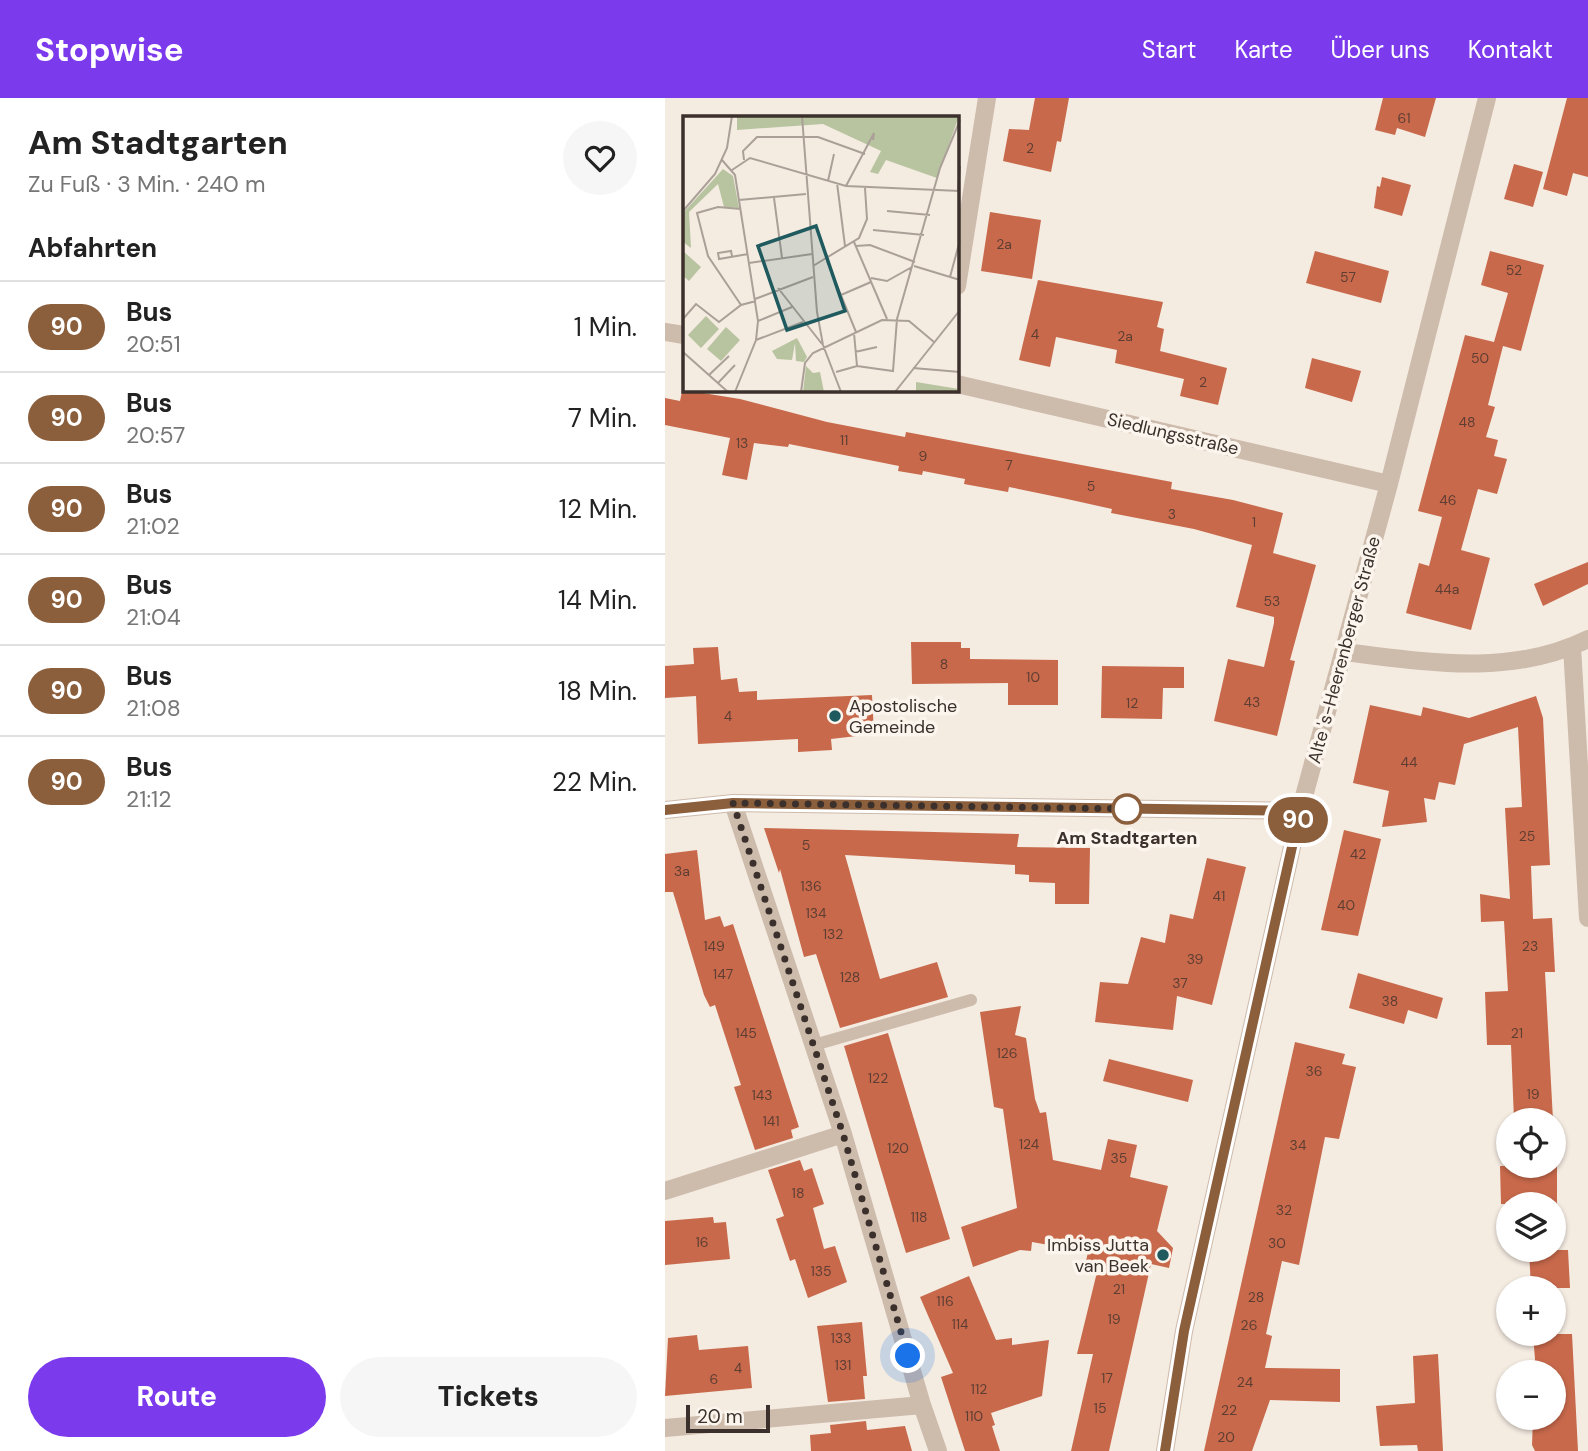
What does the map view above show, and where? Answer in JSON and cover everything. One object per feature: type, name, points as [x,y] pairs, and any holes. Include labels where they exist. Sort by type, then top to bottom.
[{"type":"street","points":[[959,273],[987,98]]},
{"type":"street","name":"Alte 's-Heerenberger Straße","points":[[1164,1451],[1184,1331],[1300,811],[1345,652],[1487,98]]},
{"type":"street","points":[[665,332],[683,335]]},
{"type":"street","name":"Siedlungsstraße","points":[[959,384],[1389,484]]},
{"type":"street","points":[[1345,652],[1454,665],[1511,663],[1580,643],[1588,918]]},
{"type":"street","points":[[733,803],[843,1134],[922,1405],[938,1451]]},
{"type":"street","points":[[665,810],[733,803],[1300,811]]},
{"type":"street","points":[[665,1191],[843,1134]]},
{"type":"street","points":[[665,1428],[922,1405]]},
{"type":"lane","points":[[814,1045],[971,1000]]},
{"type":"building","points":[[1035,98],[1069,98],[1061,142],[1057,141],[1051,172],[1003,161],[1009,129],[1029,130]]},
{"type":"building","points":[[1383,98],[1436,98],[1425,137],[1397,128],[1395,135],[1375,130]]},
{"type":"building","points":[[1567,98],[1588,98],[1588,177],[1573,173],[1567,196],[1543,189]]},
{"type":"building","points":[[1514,164],[1543,172],[1533,207],[1504,199]]},
{"type":"building","points":[[1382,177],[1411,185],[1402,216],[1374,208],[1377,186],[1380,187]]},
{"type":"building","points":[[990,212],[1041,220],[1032,279],[981,271]]},
{"type":"building","points":[[1315,251],[1389,271],[1381,303],[1306,283]]},
{"type":"building","points":[[1490,251],[1544,265],[1521,351],[1503,346],[1488,405],[1495,407],[1486,437],[1498,440],[1494,456],[1507,459],[1497,494],[1478,489],[1461,550],[1490,558],[1471,630],[1406,613],[1419,563],[1429,566],[1442,517],[1418,511],[1465,335],[1494,342],[1508,293],[1481,285]]},
{"type":"building","points":[[1038,280],[1163,302],[1157,327],[1164,329],[1160,351],[1227,368],[1218,405],[1180,396],[1184,379],[1115,363],[1117,350],[1056,337],[1050,367],[1019,360]]},
{"type":"building","points":[[1312,358],[1361,371],[1352,402],[1305,388]]},
{"type":"building","points":[[683,387],[683,392],[740,399],[827,422],[905,437],[906,432],[1172,482],[1171,489],[1233,500],[1283,513],[1273,553],[1316,565],[1290,660],[1295,661],[1277,736],[1214,721],[1228,659],[1264,667],[1274,623],[1274,617],[1236,607],[1252,545],[1194,529],[1111,513],[1112,509],[1067,499],[1009,487],[1008,492],[964,484],[965,479],[923,471],[922,475],[898,471],[899,466],[789,444],[788,447],[754,443],[747,480],[722,475],[730,438],[665,425],[665,398],[680,401]]},
{"type":"building","points":[[1588,562],[1588,584],[1543,606],[1534,584]]},
{"type":"building","points":[[911,642],[961,642],[961,648],[970,648],[970,659],[1058,660],[1058,705],[1008,705],[1008,683],[912,684]]},
{"type":"building","points":[[718,647],[721,680],[737,678],[739,692],[757,691],[757,700],[872,695],[874,734],[831,739],[832,750],[798,752],[798,739],[698,744],[696,696],[665,698],[665,666],[694,664],[693,648]]},
{"type":"building","points":[[1102,666],[1184,667],[1184,688],[1163,688],[1162,719],[1101,718]]},
{"type":"building","points":[[1536,696],[1543,718],[1550,865],[1531,866],[1533,919],[1552,918],[1555,972],[1545,972],[1552,1108],[1514,1108],[1511,1045],[1487,1045],[1485,992],[1508,991],[1504,921],[1481,922],[1480,894],[1510,899],[1505,808],[1522,807],[1518,727],[1464,744],[1455,785],[1439,782],[1435,800],[1424,798],[1427,822],[1382,827],[1389,791],[1353,783],[1370,705],[1421,716],[1423,707],[1469,718]]},
{"type":"building","points":[[764,828],[1019,834],[1017,847],[1090,848],[1089,904],[1055,904],[1055,883],[1029,882],[1029,875],[1015,874],[1015,865],[845,855],[880,979],[937,962],[948,997],[840,1028],[816,954],[804,957],[780,869],[779,873]]},
{"type":"building","points":[[1344,830],[1381,839],[1358,936],[1321,930]]},
{"type":"building","points":[[697,850],[705,920],[720,916],[724,927],[733,924],[799,1127],[791,1130],[793,1138],[755,1150],[734,1087],[741,1085],[715,1005],[710,1007],[704,995],[673,892],[665,892],[665,854]]},
{"type":"building","points":[[1207,858],[1246,867],[1212,1005],[1177,996],[1173,1030],[1095,1022],[1100,982],[1128,984],[1141,937],[1165,943],[1170,914],[1193,919]]},
{"type":"building","points":[[1358,973],[1443,998],[1437,1019],[1408,1010],[1404,1024],[1349,1008]]},
{"type":"building","points":[[1021,1006],[1015,1035],[1026,1038],[1035,1099],[1040,1113],[1046,1112],[1053,1160],[1101,1170],[1108,1139],[1137,1145],[1130,1177],[1168,1186],[1157,1231],[1173,1248],[1169,1268],[1151,1264],[1109,1451],[1071,1451],[1093,1354],[1077,1354],[1098,1268],[1085,1266],[1088,1252],[1032,1242],[1031,1251],[1020,1250],[973,1267],[961,1227],[1017,1208],[1003,1109],[994,1107],[980,1012]]},
{"type":"building","points":[[888,1033],[950,1239],[906,1253],[844,1046]]},
{"type":"building","points":[[1295,1042],[1345,1054],[1342,1064],[1356,1067],[1339,1139],[1325,1137],[1299,1265],[1282,1261],[1266,1334],[1272,1336],[1265,1368],[1340,1369],[1340,1402],[1270,1400],[1252,1451],[1204,1451]]},
{"type":"building","points":[[1109,1059],[1193,1080],[1188,1102],[1103,1081]]},
{"type":"building","points":[[800,1160],[804,1171],[812,1168],[824,1204],[813,1208],[824,1249],[835,1246],[847,1282],[808,1298],[795,1259],[790,1261],[776,1219],[784,1216],[768,1170]]},
{"type":"building","points":[[1500,1178],[1557,1178],[1557,1192],[1501,1192]]},
{"type":"building","points":[[713,1217],[714,1223],[726,1222],[730,1259],[665,1265],[665,1221]]},
{"type":"building","points":[[1568,1250],[1570,1288],[1566,1288],[1566,1276],[1530,1276],[1530,1262],[1566,1262]]},
{"type":"building","points":[[969,1276],[996,1340],[1012,1338],[1012,1345],[1049,1340],[1042,1396],[991,1413],[1000,1451],[965,1451],[941,1377],[953,1373],[920,1297]]},
{"type":"building","points":[[862,1322],[867,1376],[863,1376],[865,1399],[828,1402],[817,1326]]},
{"type":"building","points":[[1566,1334],[1572,1334],[1578,1451],[1535,1451],[1532,1445],[1533,1430],[1566,1430],[1566,1360],[1535,1360],[1534,1346],[1566,1346]]},
{"type":"building","points":[[697,1335],[699,1350],[748,1346],[752,1388],[665,1396],[668,1338]]},
{"type":"building","points":[[1438,1354],[1443,1451],[1418,1451],[1417,1445],[1380,1446],[1376,1406],[1415,1403],[1413,1356]]},
{"type":"building","points":[[866,1421],[867,1430],[905,1426],[912,1451],[811,1451],[810,1435],[831,1433],[830,1425]]},
{"type":"bus line","name":"90","points":[[665,810],[733,803],[1300,811],[1184,1331],[1165,1451]]},
{"type":"place","name":"Apostolische Gemeinde","points":[[835,716]]},
{"type":"place","name":"Am Stadtgarten","points":[[1127,809]]},
{"type":"place","name":"Imbiss Jutta van Beek","points":[[1163,1255]]},
{"type":"route","points":[[908,1356],[843,1134],[733,803],[1138,809],[1127,809]]}]
